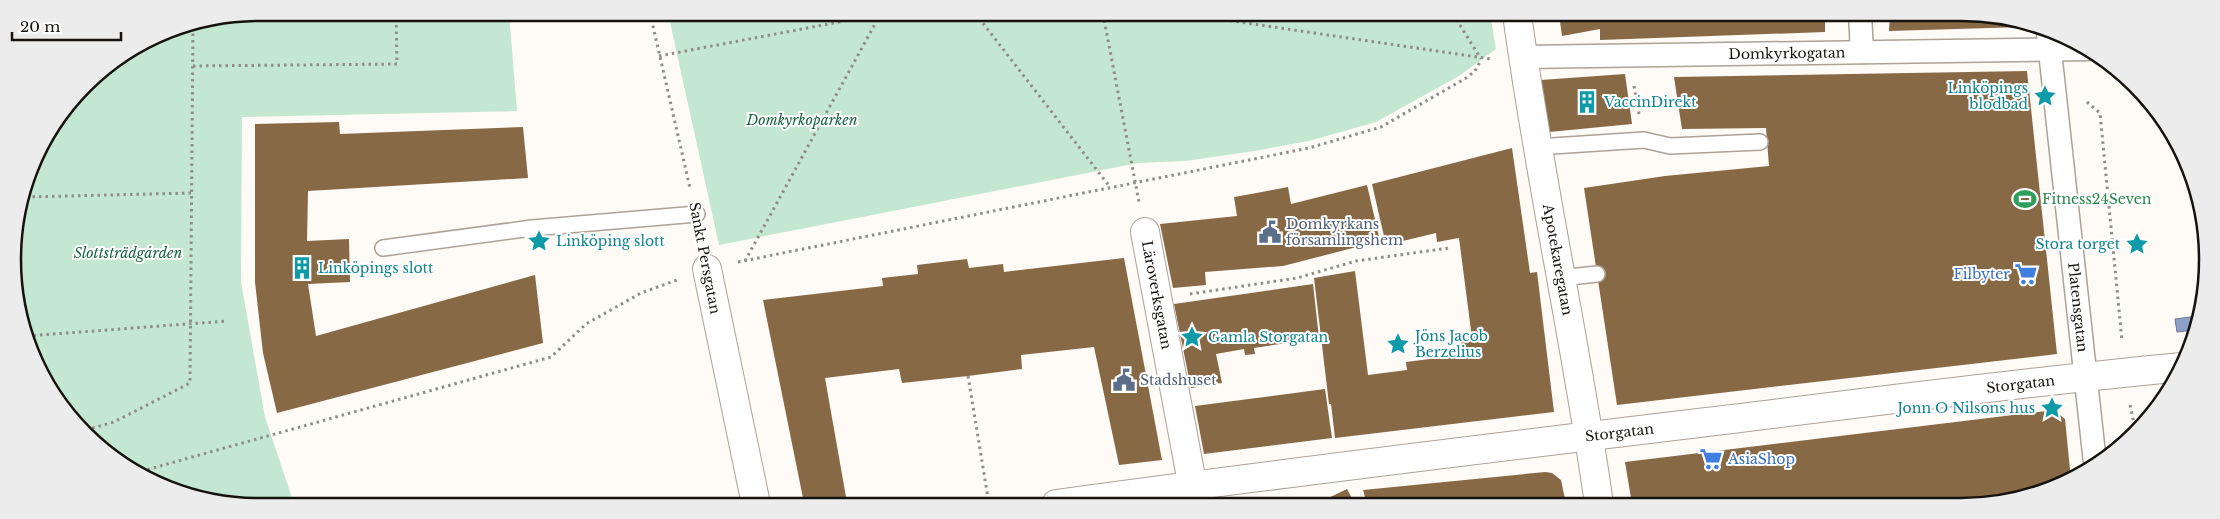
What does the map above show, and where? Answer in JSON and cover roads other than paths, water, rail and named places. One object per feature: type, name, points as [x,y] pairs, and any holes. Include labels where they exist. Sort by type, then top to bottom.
[{"type":"street","name":"Apotekaregatan","points":[[1518,21],[1537,147],[1589,436],[1598,498]]},
{"type":"street","points":[[1860,21],[1862,52]]},
{"type":"street","points":[[2050,51],[2074,50]]},
{"type":"street","name":"Domkyrkogatan","points":[[1523,57],[2050,51]]},
{"type":"street","name":"Platensgatan","points":[[2050,51],[2094,457]]},
{"type":"street","name":"Läroverksgatan","points":[[1144,232],[1195,495]]},
{"type":"street","name":"Sankt Persgatan","points":[[707,269],[755,498]]},
{"type":"street","name":"Storgatan","points":[[1149,498],[1195,495],[1589,436],[2086,376],[2172,368]]},
{"type":"lane","points":[[1537,147],[1644,140],[1670,146],[1760,142]]},
{"type":"lane","points":[[383,248],[532,228],[696,214]]},
{"type":"lane","points":[[1560,278],[1597,274]]},
{"type":"water","points":[[2192,317],[2188,331],[2177,332],[2175,319]]},
{"type":"place","name":"Linköpings blodbad","points":[[2045,96]]},
{"type":"place","name":"VaccinDirekt","points":[[1587,102]]},
{"type":"place","name":"Fitness24Seven","points":[[2025,199]]},
{"type":"place","name":"Domkyrkans församlingshem","points":[[1270,232]]},
{"type":"place","name":"Linköping slott","points":[[539,241]]},
{"type":"place","name":"Stora torget","points":[[2137,244]]},
{"type":"place","name":"Linköpings slott","points":[[302,268]]},
{"type":"place","name":"Filbyter","points":[[2026,274]]},
{"type":"place","name":"Gamla Storgatan","points":[[1192,337]]},
{"type":"place","name":"Jöns Jacob Berzelius","points":[[1398,344]]},
{"type":"place","name":"Stadshuset","points":[[1124,380]]},
{"type":"place","name":"Jonn O Nilsons hus","points":[[2052,408]]},
{"type":"place","name":"AsiaShop","points":[[1711,459]]},
{"type":"park label","name":"Domkyrkoparken","points":[[802,120]]},
{"type":"park label","name":"Slottsträdgården","points":[[128,253]]}]
